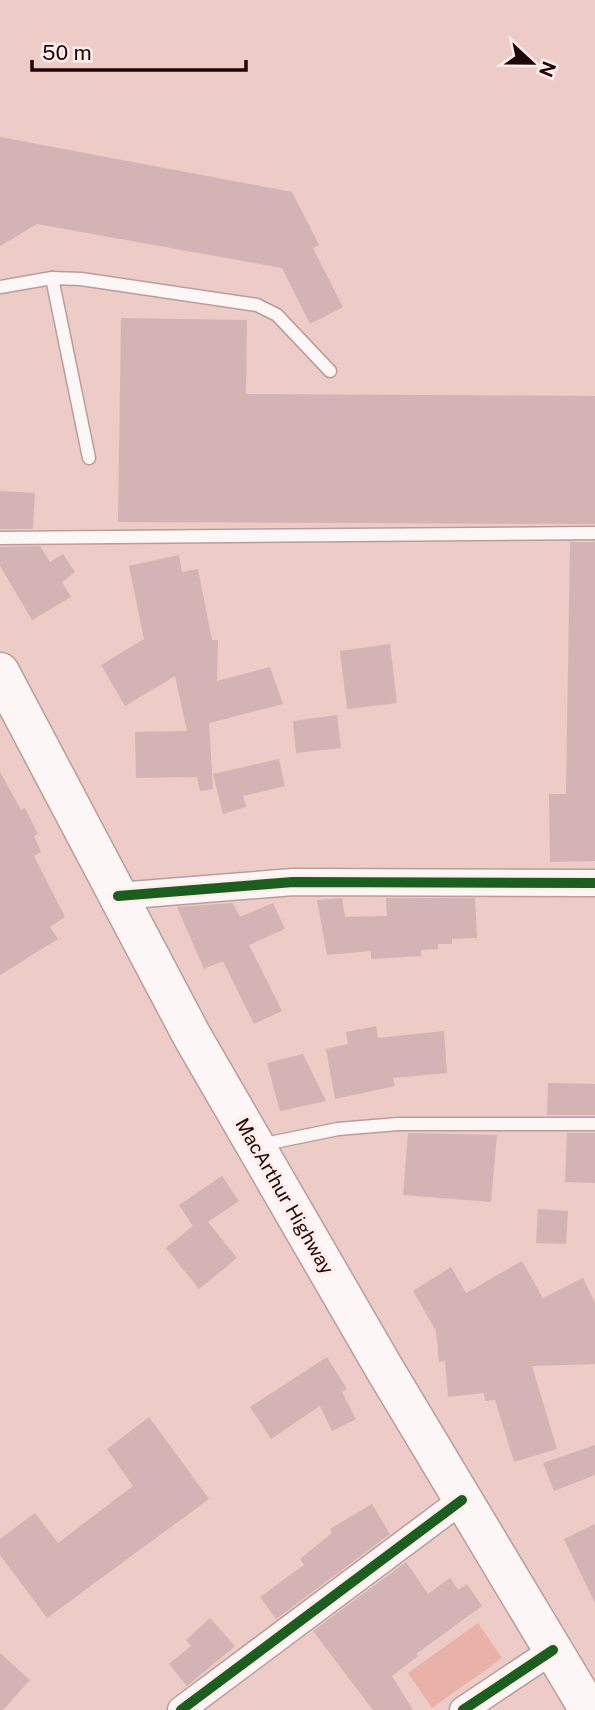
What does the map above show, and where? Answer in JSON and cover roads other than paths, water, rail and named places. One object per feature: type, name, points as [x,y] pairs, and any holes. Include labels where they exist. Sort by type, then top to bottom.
[{"type":"highway","name":"MacArthur Highway","points":[[0,672],[192,1036],[589,1710]]},
{"type":"street","points":[[118,896],[293,882],[595,883]]},
{"type":"street","points":[[181,1710],[463,1500]]},
{"type":"street","points":[[463,1710],[553,1650]]},
{"type":"lane","points":[[0,287],[52,278],[81,279],[257,305],[277,315],[330,371]]},
{"type":"lane","points":[[52,278],[89,458]]},
{"type":"lane","points":[[0,538],[595,533]]},
{"type":"lane","points":[[256,1146],[338,1129],[398,1124],[595,1124]]}]
